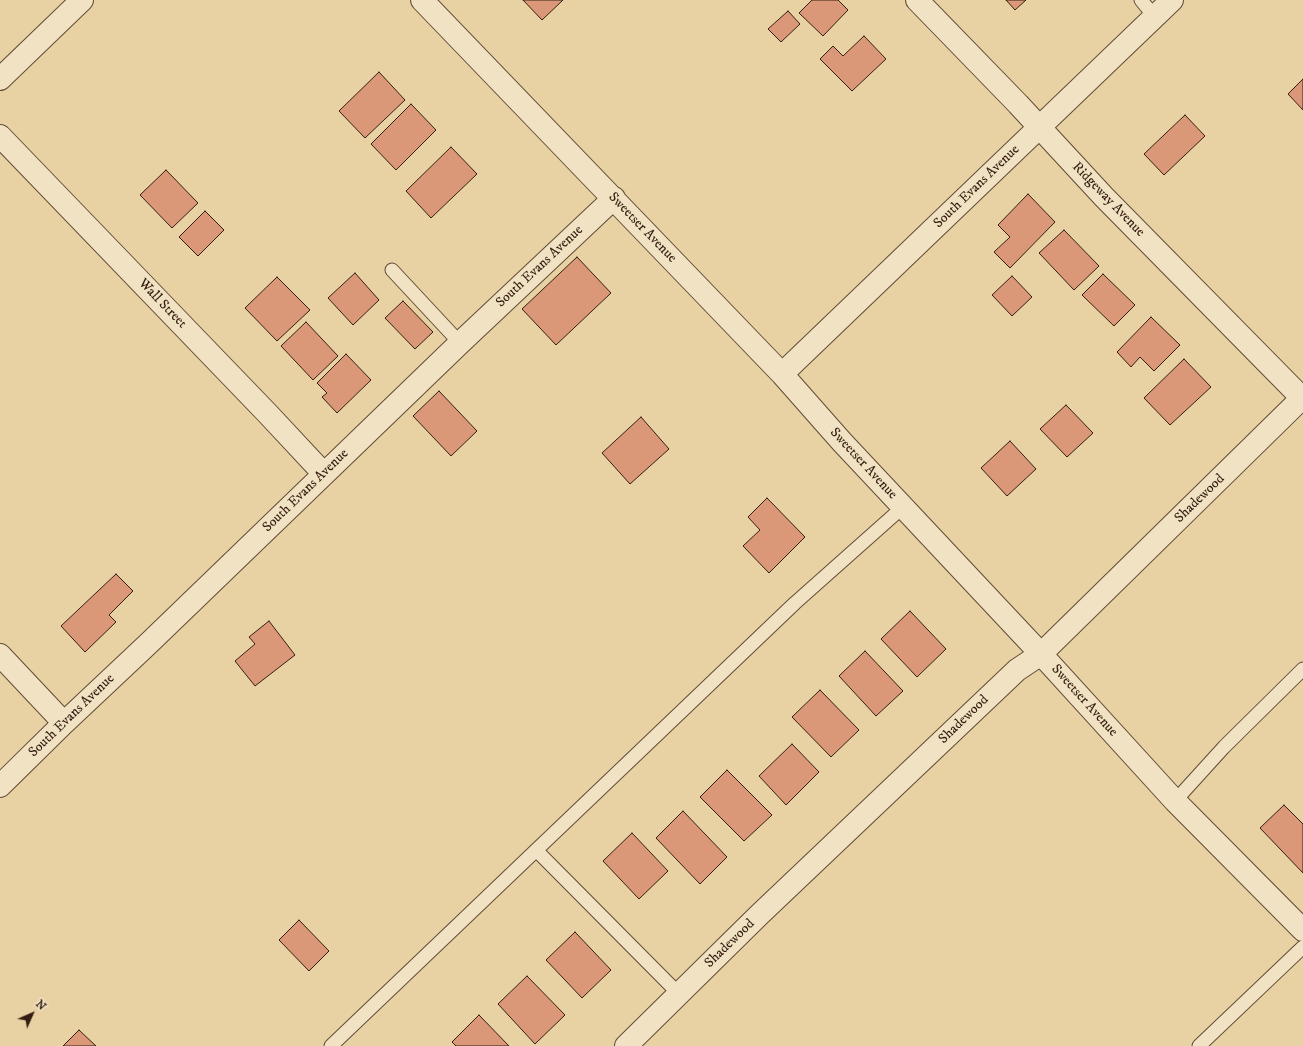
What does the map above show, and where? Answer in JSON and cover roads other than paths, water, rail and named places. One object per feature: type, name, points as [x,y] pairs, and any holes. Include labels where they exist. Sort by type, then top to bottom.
[{"type":"street","points":[[0,79],[82,0]]},
{"type":"street","name":"Sweetser Avenue","points":[[422,0],[782,374],[842,442],[1041,654],[1175,801],[1303,930]]},
{"type":"street","name":"Ridgeway Avenue","points":[[917,0],[1104,197],[1302,398]]},
{"type":"street","name":"South Evans Avenue","points":[[782,374],[1172,0]]},
{"type":"street","name":"Wall Street","points":[[0,136],[263,408],[324,474]]},
{"type":"street","name":"South Evans Avenue","points":[[0,786],[460,343],[614,198]]},
{"type":"street","name":"Shadewood","points":[[626,1046],[1017,670],[1041,654],[1302,398]]},
{"type":"street","points":[[0,655],[64,723]]},
{"type":"lane","points":[[1140,0],[1154,17]]},
{"type":"lane","points":[[392,270],[460,343]]},
{"type":"lane","points":[[331,1046],[795,603],[903,507]]},
{"type":"lane","points":[[1175,801],[1224,747],[1303,669]]},
{"type":"lane","points":[[536,850],[679,994]]},
{"type":"lane","points":[[1202,1045],[1303,947]]}]
